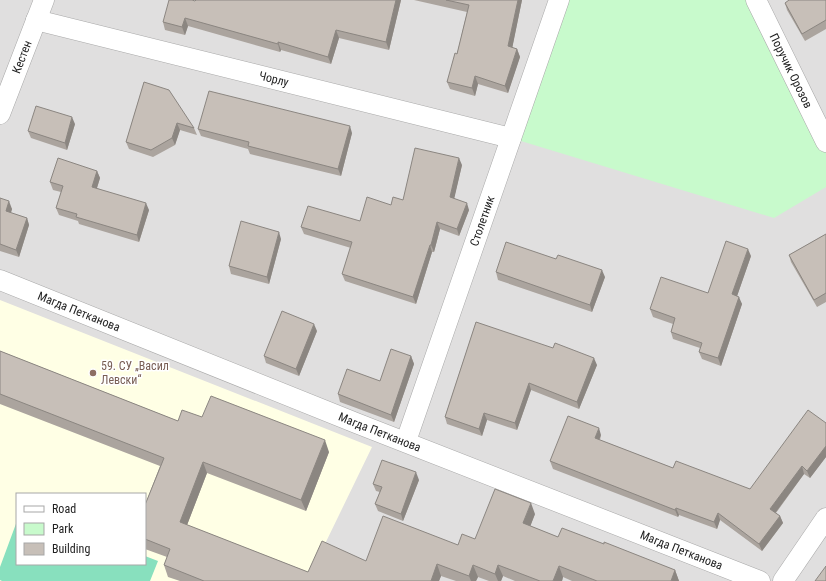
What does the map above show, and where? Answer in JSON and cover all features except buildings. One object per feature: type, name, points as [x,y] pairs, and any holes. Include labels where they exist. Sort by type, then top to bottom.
[{"type":"street","name":"Кестен","points":[[0,114],[44,0]]},
{"type":"street","name":"Столетник","points":[[406,441],[559,0]]},
{"type":"street","name":"Поручик Орозов","points":[[756,0],[826,142]]},
{"type":"street","name":"Чорлу","points":[[36,20],[512,138]]},
{"type":"street","name":"Магда Петканова","points":[[0,280],[145,339],[760,581]]},
{"type":"street","points":[[783,581],[826,518]]},
{"type":"shaded area","points":[[0,0],[826,0],[826,581],[0,581]]},
{"type":"shaded area","name":"59. СУ „Васил Левски“","points":[[0,300],[372,447],[307,581],[0,581]]},
{"type":"green space","points":[[559,0],[756,0],[826,142],[826,187],[774,218],[511,138]]},
{"type":"green space","points":[[16,524],[16,565],[146,565],[146,556],[158,561],[150,581],[2,581],[0,580],[0,567]]},
{"type":"place","name":"59. СУ „Васил Левски“","points":[[93,373]]}]
